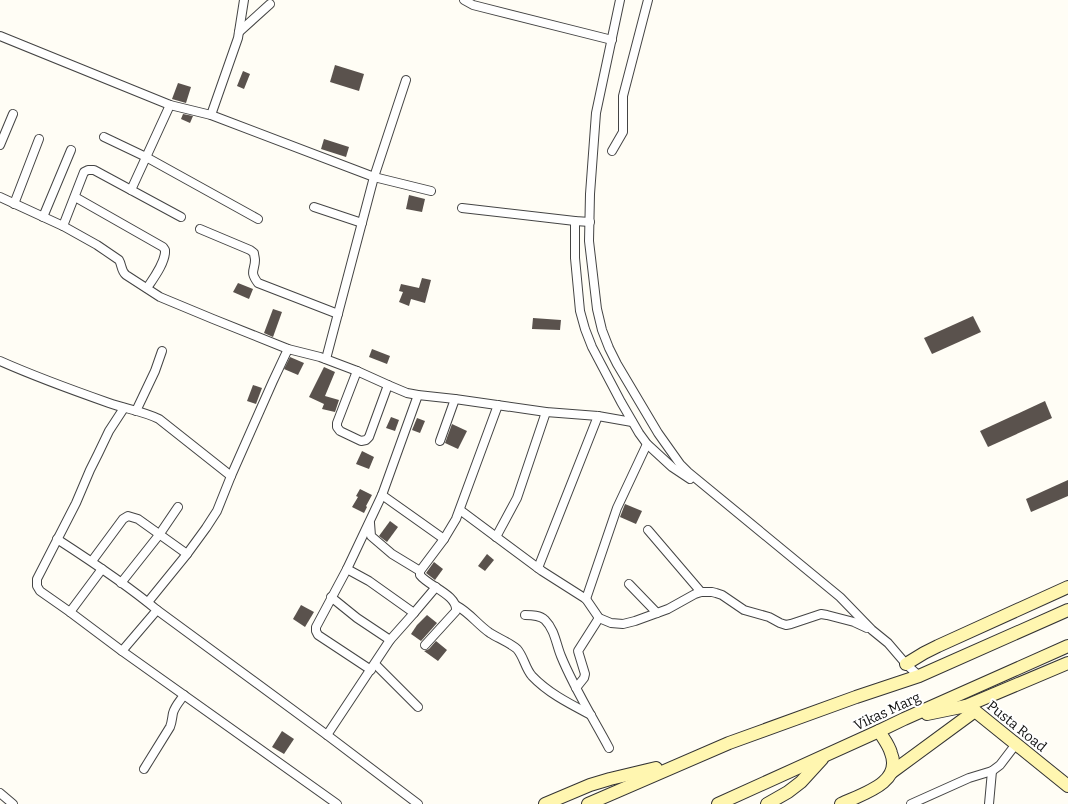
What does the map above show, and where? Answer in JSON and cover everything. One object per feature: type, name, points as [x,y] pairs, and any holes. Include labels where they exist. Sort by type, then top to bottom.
[{"type":"main road","points":[[906,664],[934,648],[1068,587]]},
{"type":"main road","points":[[588,804],[729,743],[919,676],[1068,610]]},
{"type":"main road","name":"Vikas Marg","points":[[718,804],[1068,646]]},
{"type":"main road","name":"Pusta Road","points":[[904,719],[971,708],[1068,663]]},
{"type":"main road","points":[[841,804],[877,788],[886,781],[892,772],[971,708]]},
{"type":"main road","name":"Pusta Road","points":[[971,708],[1068,786]]},
{"type":"main road","points":[[879,732],[891,752],[894,763],[892,772]]},
{"type":"main road","points":[[767,804],[788,792],[801,782],[826,756]]},
{"type":"main road","points":[[545,804],[610,779],[686,762]]},
{"type":"street","points":[[211,115],[238,38],[244,0]]},
{"type":"street","points":[[464,0],[473,5],[612,40]]},
{"type":"street","points":[[620,0],[596,113],[590,194],[590,241],[597,309],[608,348],[658,433],[680,464],[720,500],[840,597],[872,630],[888,643],[906,664],[919,676]]},
{"type":"street","points":[[612,151],[623,132],[623,96],[648,0]]},
{"type":"street","points":[[239,32],[270,4]]},
{"type":"street","points":[[0,36],[170,105],[211,115],[374,177],[431,191]]},
{"type":"street","points":[[326,359],[374,177],[406,80]]},
{"type":"street","points":[[131,190],[170,105]]},
{"type":"street","points":[[0,145],[13,114]]},
{"type":"street","points":[[104,137],[146,158],[258,219]]},
{"type":"street","points":[[14,204],[39,139]]},
{"type":"street","points":[[43,217],[71,150]]},
{"type":"street","points":[[63,226],[84,172],[88,170],[94,170],[181,217]]},
{"type":"street","points":[[0,197],[63,226],[108,252],[120,262],[123,272],[160,297],[288,349],[326,359],[357,371],[407,393],[546,412],[598,416],[632,422]]},
{"type":"street","points":[[75,197],[163,247],[165,250],[165,256],[147,288]]},
{"type":"street","points":[[314,207],[362,223]]},
{"type":"street","points":[[462,208],[590,222]]},
{"type":"street","points":[[575,221],[575,258],[580,311],[592,347],[632,422],[647,444],[672,468],[720,500]]},
{"type":"street","points":[[200,229],[254,253],[255,260],[253,270],[254,277],[258,283],[338,314]]},
{"type":"street","points":[[148,602],[187,554],[217,511],[273,380],[288,349]]},
{"type":"street","points":[[136,411],[148,389],[162,351]]},
{"type":"street","points":[[0,361],[32,375],[124,408],[147,413],[159,419],[231,476]]},
{"type":"street","points":[[357,371],[337,423],[337,427],[340,431],[361,441],[366,440],[369,437],[388,385]]},
{"type":"street","points":[[418,395],[382,495],[347,569],[316,627],[318,635],[373,667],[418,707]]},
{"type":"street","points":[[440,441],[455,399]]},
{"type":"street","points":[[498,405],[456,519],[444,539],[420,571],[420,575],[422,579],[436,587],[454,601],[457,606],[489,632],[516,649],[523,658],[532,676],[543,686],[565,701],[591,715]]},
{"type":"street","points":[[124,408],[109,431],[76,503],[37,579],[37,586],[40,591],[122,651],[336,804]]},
{"type":"street","points":[[496,537],[517,498],[546,412]]},
{"type":"street","points":[[538,568],[598,416]]},
{"type":"street","points":[[586,599],[617,508],[647,444]]},
{"type":"street","points":[[382,495],[444,539]]},
{"type":"street","points":[[121,583],[159,535],[178,507]]},
{"type":"street","points":[[460,510],[538,568],[586,599],[599,618],[611,623],[623,624],[657,613],[668,609],[700,592],[716,592],[744,610],[769,617],[786,625],[821,614],[854,622],[872,630]]},
{"type":"street","points":[[92,562],[123,518],[128,516],[138,519],[187,554]]},
{"type":"street","points":[[370,522],[371,536],[392,554],[420,571]]},
{"type":"street","points":[[648,530],[700,592]]},
{"type":"street","points":[[57,540],[92,562],[148,602],[418,804]]},
{"type":"street","points":[[70,612],[102,569]]},
{"type":"street","points":[[347,569],[369,581],[414,613]]},
{"type":"street","points":[[629,584],[657,613]]},
{"type":"street","points":[[327,735],[390,640],[436,587]]},
{"type":"street","points":[[331,597],[357,618],[390,640]]},
{"type":"street","points":[[425,645],[456,611],[457,606]]},
{"type":"street","points":[[122,651],[157,610]]},
{"type":"street","points":[[525,615],[544,618],[550,626],[561,656],[576,688],[609,748]]},
{"type":"street","points":[[576,688],[584,678],[585,674],[578,651],[599,618]]},
{"type":"street","points":[[144,769],[170,727],[175,707],[184,695]]},
{"type":"street","points":[[911,804],[969,778],[992,771],[1000,765],[1016,744]]},
{"type":"street","points":[[989,804],[992,771]]},
{"type":"street","points":[[0,793],[13,804]]},
{"type":"building","points":[[335,65],[364,74],[359,91],[330,82]]},
{"type":"building","points":[[243,71],[250,74],[244,89],[237,86]]},
{"type":"building","points":[[178,83],[191,87],[186,103],[172,99]]},
{"type":"building","points":[[183,114],[193,116],[190,123],[181,119]]},
{"type":"building","points":[[324,139],[349,147],[346,157],[321,149]]},
{"type":"building","points":[[409,195],[425,199],[422,212],[406,209]]},
{"type":"building","points":[[422,278],[431,280],[425,303],[411,299],[409,306],[399,302],[403,292],[399,291],[401,284],[419,288]]},
{"type":"building","points":[[238,283],[253,289],[249,299],[233,292]]},
{"type":"building","points":[[273,309],[282,312],[273,337],[264,333]]},
{"type":"building","points":[[973,316],[981,332],[932,354],[924,338]]},
{"type":"building","points":[[533,318],[561,320],[560,330],[532,329]]},
{"type":"building","points":[[372,349],[390,356],[387,364],[369,357]]},
{"type":"building","points":[[290,357],[304,363],[298,375],[284,369]]},
{"type":"building","points":[[324,367],[335,372],[325,396],[339,400],[335,412],[322,409],[324,404],[309,397]]},
{"type":"building","points":[[253,385],[262,388],[256,404],[247,401]]},
{"type":"building","points":[[1045,401],[1052,418],[988,447],[980,431]]},
{"type":"building","points":[[391,417],[399,420],[395,431],[386,428]]},
{"type":"building","points":[[417,418],[425,421],[420,433],[412,430]]},
{"type":"building","points":[[452,424],[467,431],[458,449],[445,443]]},
{"type":"building","points":[[362,451],[374,457],[369,469],[356,464]]},
{"type":"building","points":[[1068,480],[1068,496],[1031,512],[1026,499]]},
{"type":"building","points":[[360,489],[372,495],[364,513],[352,507],[358,497],[356,496]]},
{"type":"building","points":[[625,504],[642,511],[636,524],[620,517]]},
{"type":"building","points":[[390,521],[398,527],[387,542],[379,536]]},
{"type":"building","points":[[487,554],[494,560],[485,571],[478,566]]},
{"type":"building","points":[[434,562],[443,569],[435,580],[426,573]]},
{"type":"building","points":[[301,605],[314,612],[305,627],[293,619]]},
{"type":"building","points":[[427,615],[437,623],[421,641],[411,634],[417,625]]},
{"type":"building","points":[[436,641],[447,650],[438,661],[424,651],[429,649]]},
{"type":"building","points":[[282,731],[294,739],[284,754],[272,747]]}]
